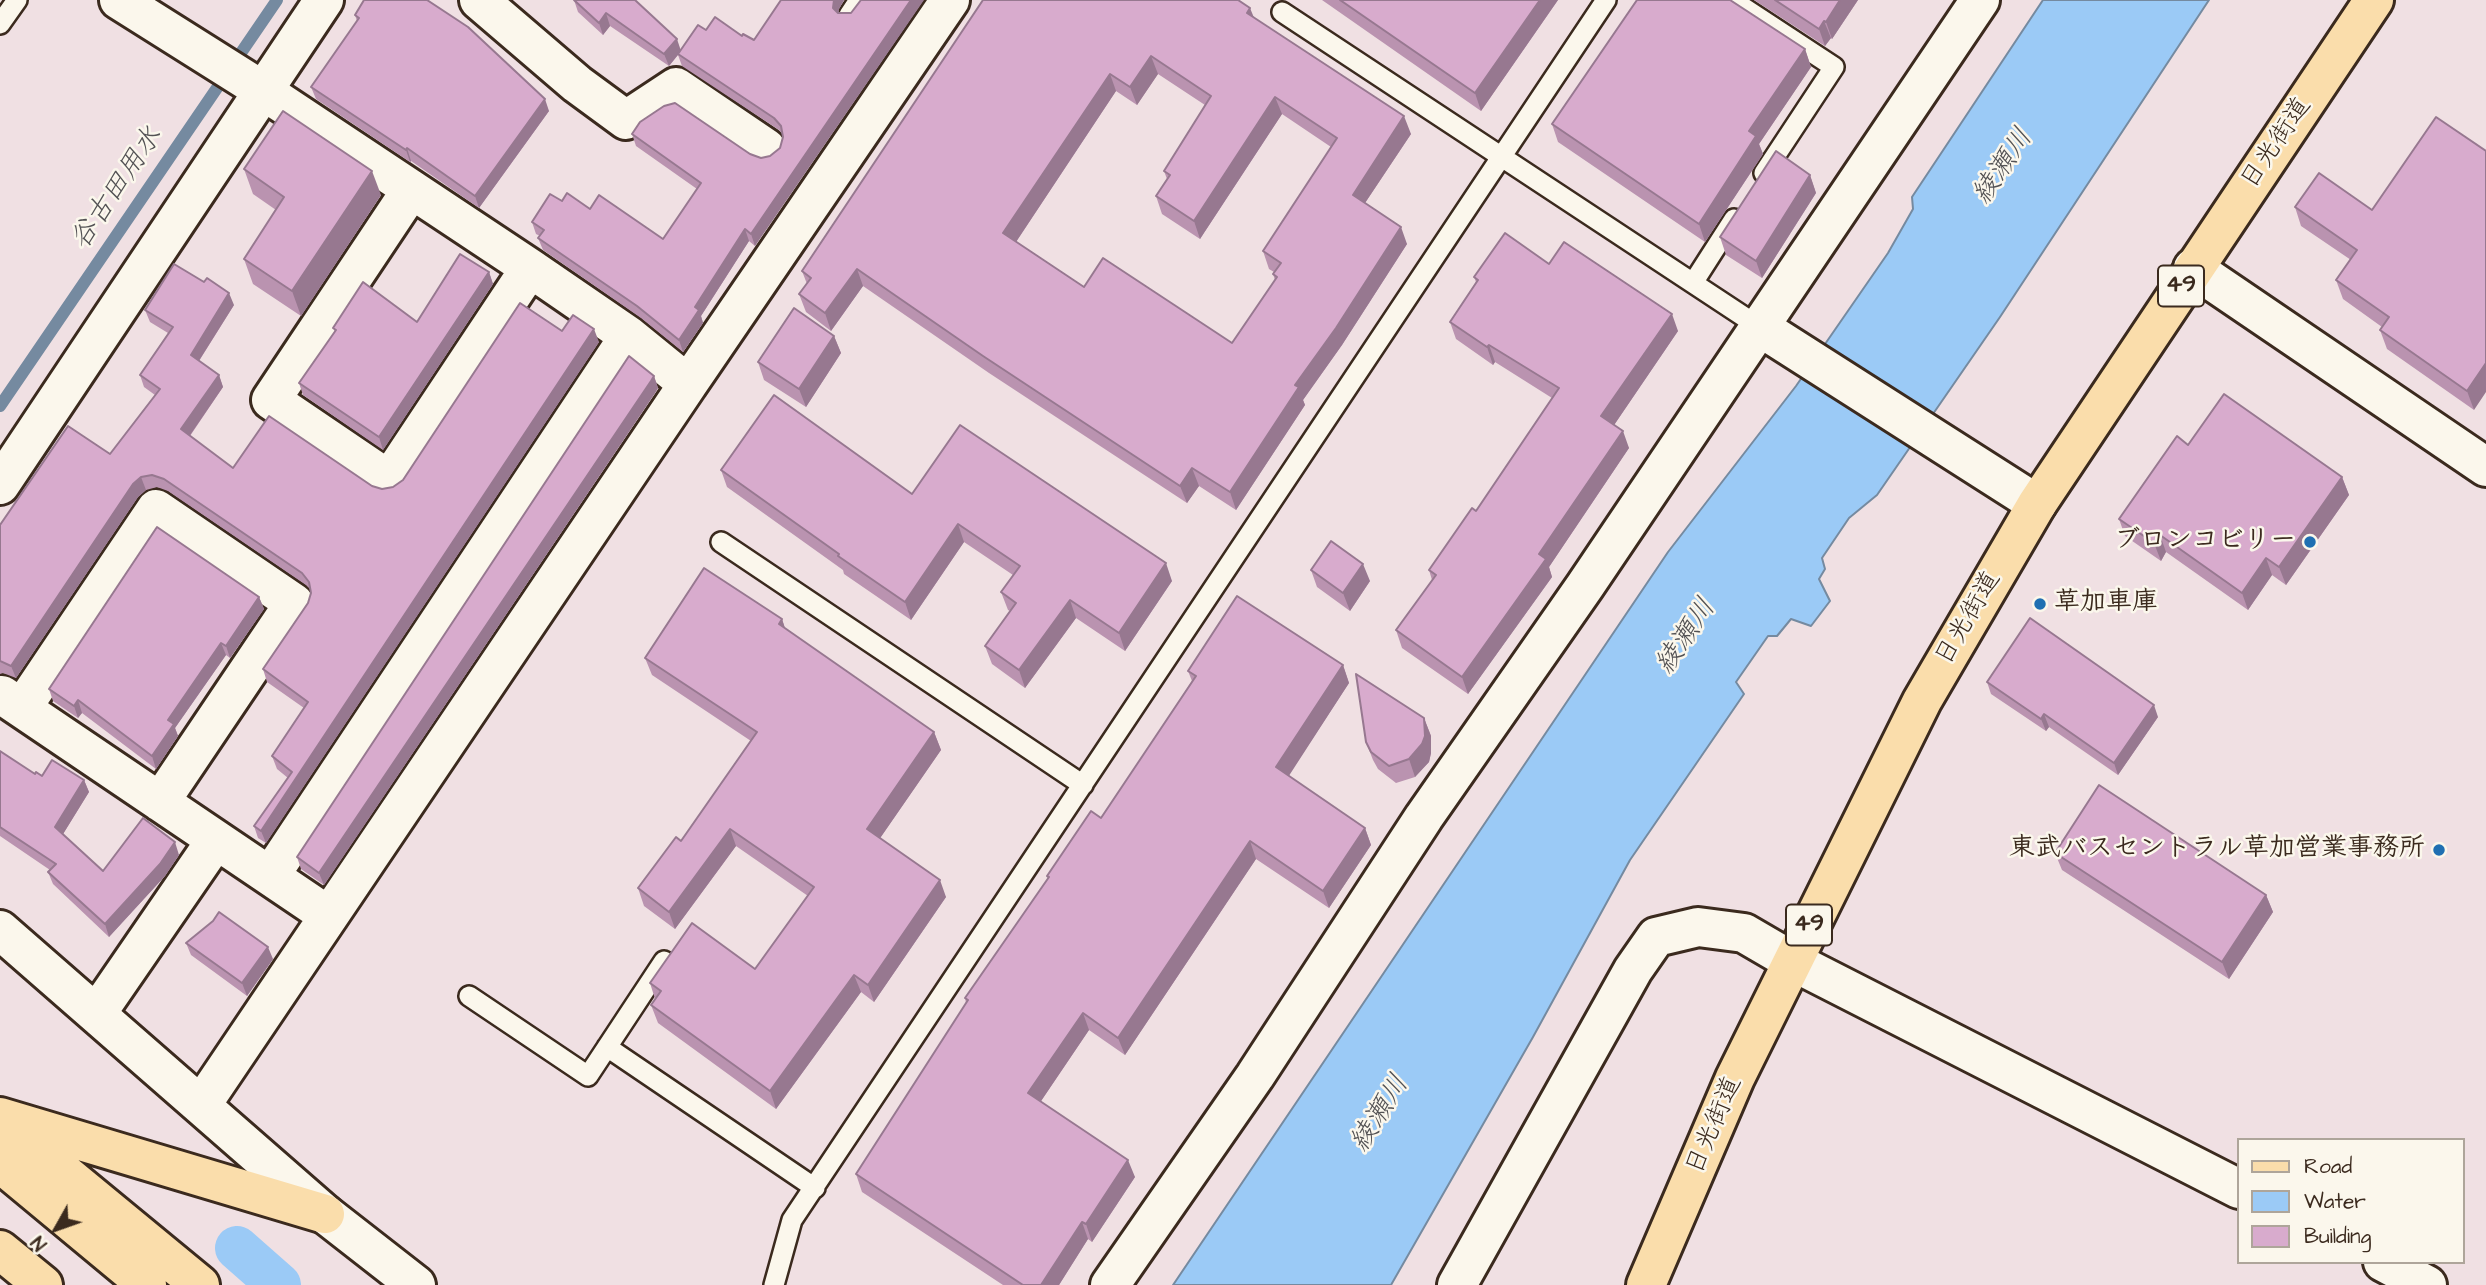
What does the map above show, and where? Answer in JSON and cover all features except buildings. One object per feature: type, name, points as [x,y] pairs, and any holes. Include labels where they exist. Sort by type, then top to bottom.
[{"type":"main road","name":"日光街道","points":[[1646,1285],[1735,1078],[1922,701],[2037,504],[2374,0]]},
{"type":"main road","points":[[0,1119],[325,1213]]},
{"type":"main road","points":[[0,1119],[200,1285]]},
{"type":"main road","points":[[0,1163],[147,1285]]},
{"type":"main road","points":[[0,1250],[43,1285]]},
{"type":"street","points":[[119,0],[262,90],[530,268],[629,336],[688,384]]},
{"type":"street","points":[[0,485],[324,0]]},
{"type":"street","points":[[479,0],[577,83],[626,120],[676,87],[766,148]]},
{"type":"street","points":[[202,1104],[950,0]]},
{"type":"street","points":[[1111,1285],[1255,1076],[1424,817],[1584,586],[1980,0]]},
{"type":"street","points":[[411,190],[271,400],[389,480],[530,268]]},
{"type":"street","points":[[2193,268],[2486,467]]},
{"type":"street","points":[[1758,326],[2037,504]]},
{"type":"street","points":[[270,876],[629,336]]},
{"type":"street","points":[[160,802],[294,603],[156,509],[11,701],[216,840],[329,916]]},
{"type":"street","points":[[97,1013],[216,840]]},
{"type":"street","points":[[1457,1285],[1633,970],[1656,937],[1698,927],[1744,933],[1792,961],[2238,1188]]},
{"type":"street","points":[[0,930],[325,1213],[416,1285]]},
{"type":"street","points":[[2387,1264],[2427,1285]]},
{"type":"lane","points":[[0,24],[17,0]]},
{"type":"lane","points":[[774,1285],[792,1220],[1606,0]]},
{"type":"lane","points":[[1693,283],[1833,67],[1732,0]]},
{"type":"lane","points":[[1282,12],[1758,326]]},
{"type":"lane","points":[[722,542],[1083,785]]},
{"type":"lane","points":[[469,996],[588,1076],[664,961]]},
{"type":"lane","points":[[607,1047],[815,1188]]},
{"type":"water","name":"綾瀬川","points":[[2043,0],[2209,0],[2000,317],[1877,495],[1849,518],[1822,558],[1825,569],[1819,579],[1830,601],[1811,626],[1791,619],[1777,636],[1768,636],[1736,682],[1744,694],[1630,860],[1533,1037],[1391,1285],[1173,1285],[1668,552],[1796,386],[1888,253],[1913,209],[1912,197]]},
{"type":"waterway","name":"谷古田用水","points":[[0,406],[277,0]]},
{"type":"waterway","points":[[237,1248],[279,1285]]},
{"type":"place","name":"ブロンコビリー","points":[[2310,542]]},
{"type":"place","name":"草加車庫","points":[[2040,604]]},
{"type":"place","name":"東武バスセントラル草加営業事務所","points":[[2439,850]]}]
